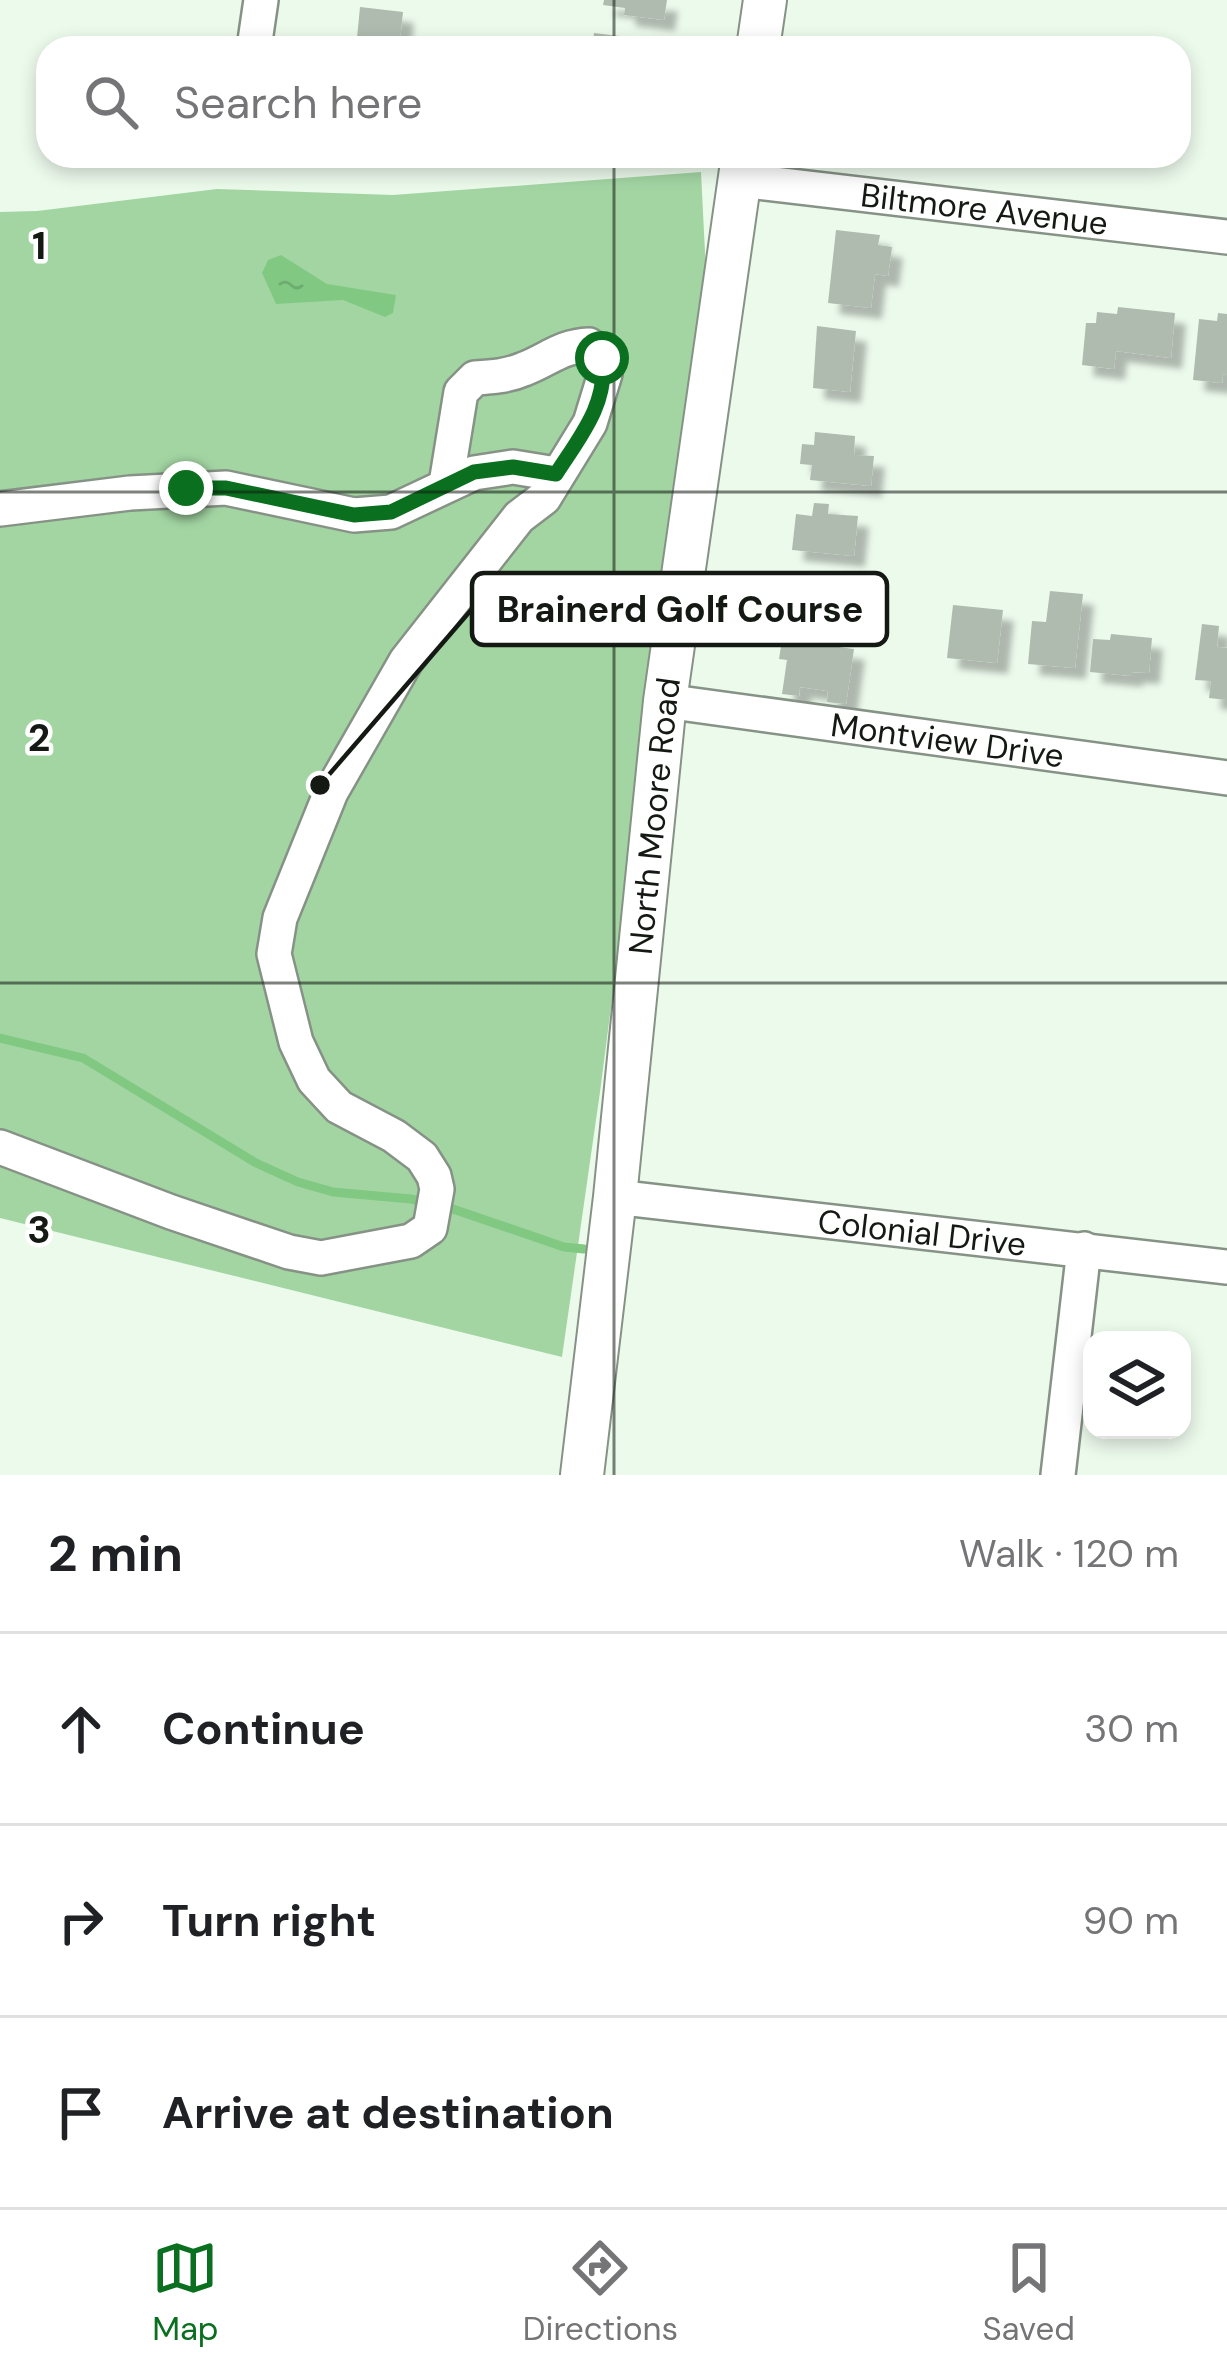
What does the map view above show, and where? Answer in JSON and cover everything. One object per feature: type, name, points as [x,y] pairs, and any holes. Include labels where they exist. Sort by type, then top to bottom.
[{"type":"main road","points":[[760,36],[765,0]]},
{"type":"main road","name":"North Moore Road","points":[[582,1475],[665,701],[741,168]]},
{"type":"street","points":[[256,36],[261,0]]},
{"type":"street","name":"Biltmore Avenue","points":[[741,168],[1227,237]]},
{"type":"street","points":[[0,1147],[171,1212],[321,1258],[411,1241],[430,1228],[436,1201],[422,1157],[339,1107],[314,1080],[296,1042],[274,955],[280,918],[331,792],[406,662],[518,518],[544,498],[590,423],[605,374],[602,358],[589,345],[570,346],[527,368],[475,378],[461,392],[446,484]]},
{"type":"street","points":[[0,509],[130,493],[226,488],[354,515],[391,512],[474,472],[513,467],[556,474]]},
{"type":"street","name":"Montview Drive","points":[[665,701],[1227,778]]},
{"type":"street","name":"Colonial Drive","points":[[615,1197],[1227,1267]]},
{"type":"street","points":[[1058,1475],[1084,1249]]},
{"type":"shaded area","points":[[701,172],[706,272],[562,1357],[0,1218],[0,212],[217,189],[393,195]]},
{"type":"water","points":[[281,255],[327,284],[396,295],[393,313],[385,317],[343,300],[276,304],[262,273],[268,260]]},
{"type":"building","points":[[604,0],[667,0],[664,20],[624,15],[625,8],[603,5]]},
{"type":"building","points":[[360,7],[403,12],[400,36],[357,36]]},
{"type":"building","points":[[836,230],[880,235],[878,245],[892,247],[888,276],[875,274],[871,308],[828,303]]},
{"type":"building","points":[[1118,307],[1175,313],[1171,358],[1116,351],[1114,369],[1082,365],[1086,323],[1096,323],[1097,312],[1117,314]]},
{"type":"building","points":[[1218,313],[1227,314],[1227,375],[1223,374],[1222,383],[1193,380],[1199,319],[1217,321]]},
{"type":"building","points":[[817,326],[856,331],[850,392],[813,388]]},
{"type":"building","points":[[815,432],[855,436],[854,455],[874,456],[871,486],[810,480],[812,465],[800,464],[802,444],[814,445]]},
{"type":"building","points":[[814,503],[829,504],[828,514],[858,516],[854,556],[792,550],[796,514],[812,516]]},
{"type":"building","points":[[1050,591],[1083,594],[1075,668],[1028,664],[1032,621],[1046,622]]},
{"type":"building","points":[[953,605],[1003,610],[997,663],[947,658]]},
{"type":"building","points":[[1202,624],[1219,626],[1217,647],[1227,648],[1227,700],[1209,698],[1211,681],[1195,680]]},
{"type":"building","points":[[790,633],[824,637],[823,645],[854,649],[846,704],[827,702],[828,691],[800,687],[799,696],[782,694],[787,660],[779,659]]},
{"type":"building","points":[[1111,634],[1152,638],[1149,673],[1090,672],[1093,639],[1110,640]]},
{"type":"waterway","points":[[0,1038],[83,1058],[256,1163],[298,1182],[333,1192],[447,1207],[564,1247],[584,1249]]},
{"type":"place","name":"Brainerd Golf Course","points":[[320,785]]},
{"type":"route","points":[[186,488],[226,488],[354,515],[391,512],[474,472],[513,467],[556,474],[590,423],[605,374],[602,358]]}]
